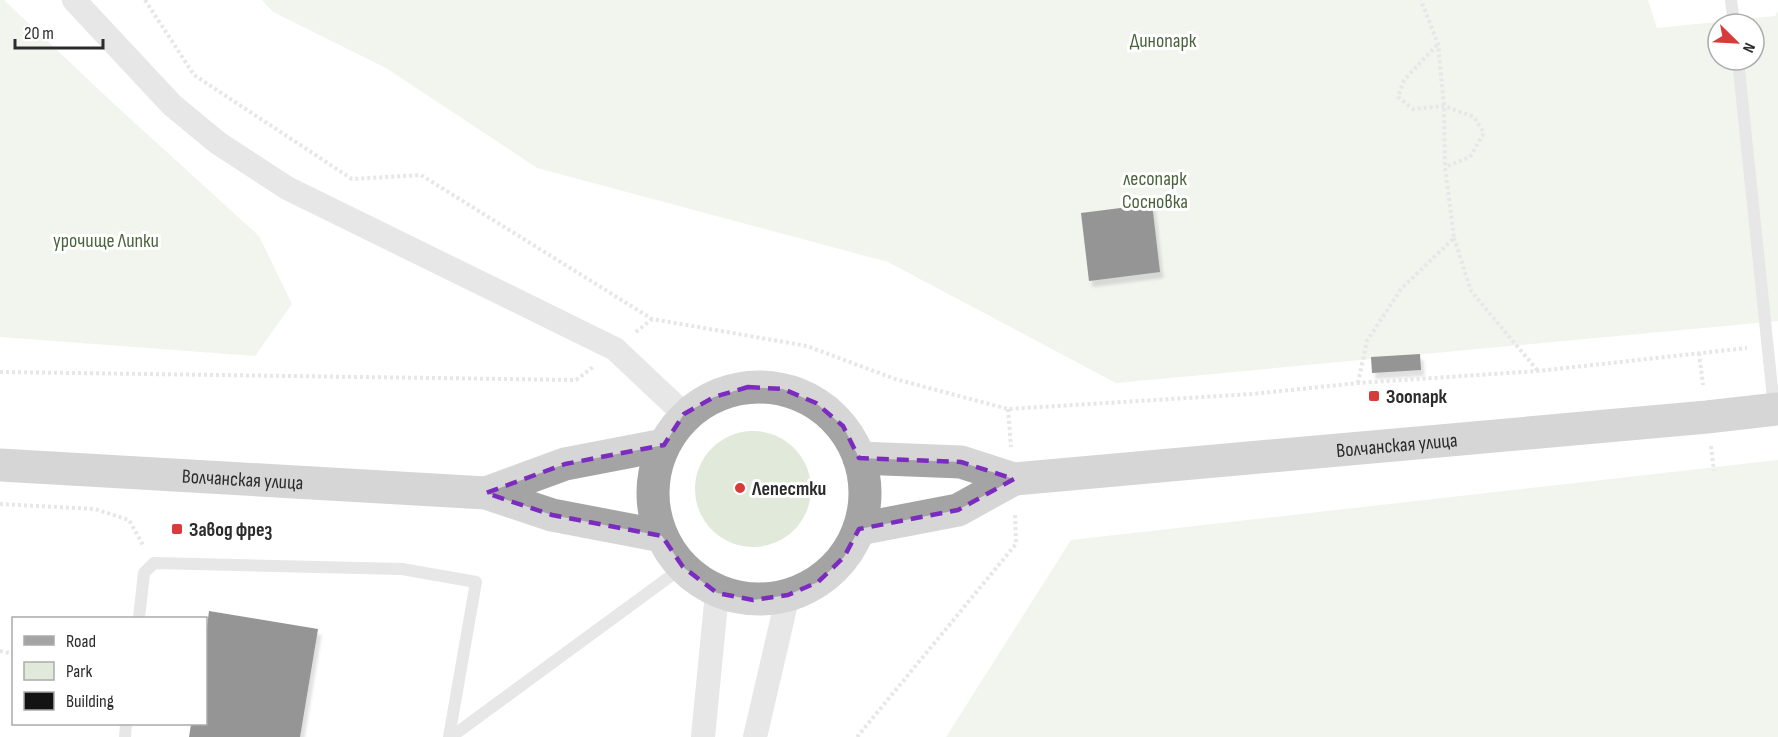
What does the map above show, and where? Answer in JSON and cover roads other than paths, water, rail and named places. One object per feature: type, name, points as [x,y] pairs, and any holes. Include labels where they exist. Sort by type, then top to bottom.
[{"type":"main road","points":[[748,387],[783,389],[816,403],[843,426],[859,458],[865,493],[859,529],[843,557],[818,582],[788,595],[753,600],[717,593],[683,567],[662,536],[653,508],[653,479],[664,445],[684,414],[714,397],[748,387]]},
{"type":"main road","name":"Волчанская улица","points":[[859,458],[961,462],[1014,479],[1776,409]]},
{"type":"main road","name":"Волчанская улица","points":[[486,493],[565,464],[664,445]]},
{"type":"main road","name":"Волчанская улица","points":[[0,465],[486,493],[552,515],[662,536]]},
{"type":"main road","name":"Волчанская улица","points":[[859,529],[958,510],[1014,479]]},
{"type":"street","points":[[74,0],[172,105],[218,143],[277,182],[615,349],[684,414]]},
{"type":"street","points":[[702,737],[717,593]]},
{"type":"street","points":[[755,737],[788,595]]},
{"type":"lane","points":[[1739,72],[1767,346],[1776,409]]},
{"type":"lane","points":[[139,617],[144,573],[154,563],[402,569],[476,582],[450,737]]},
{"type":"lane","points":[[450,737],[683,567]]},
{"type":"place","name":"Зоопарк","points":[[1374,396]]},
{"type":"place","name":"Лепестки","points":[[740,488]]},
{"type":"place","name":"Завод фрез","points":[[177,529]]},
{"type":"park label","name":"Динопарк","points":[[1163,40]]},
{"type":"park label","name":"лесопарк Сосновка","points":[[1155,190]]},
{"type":"park label","name":"урочище Липки","points":[[106,240]]}]
